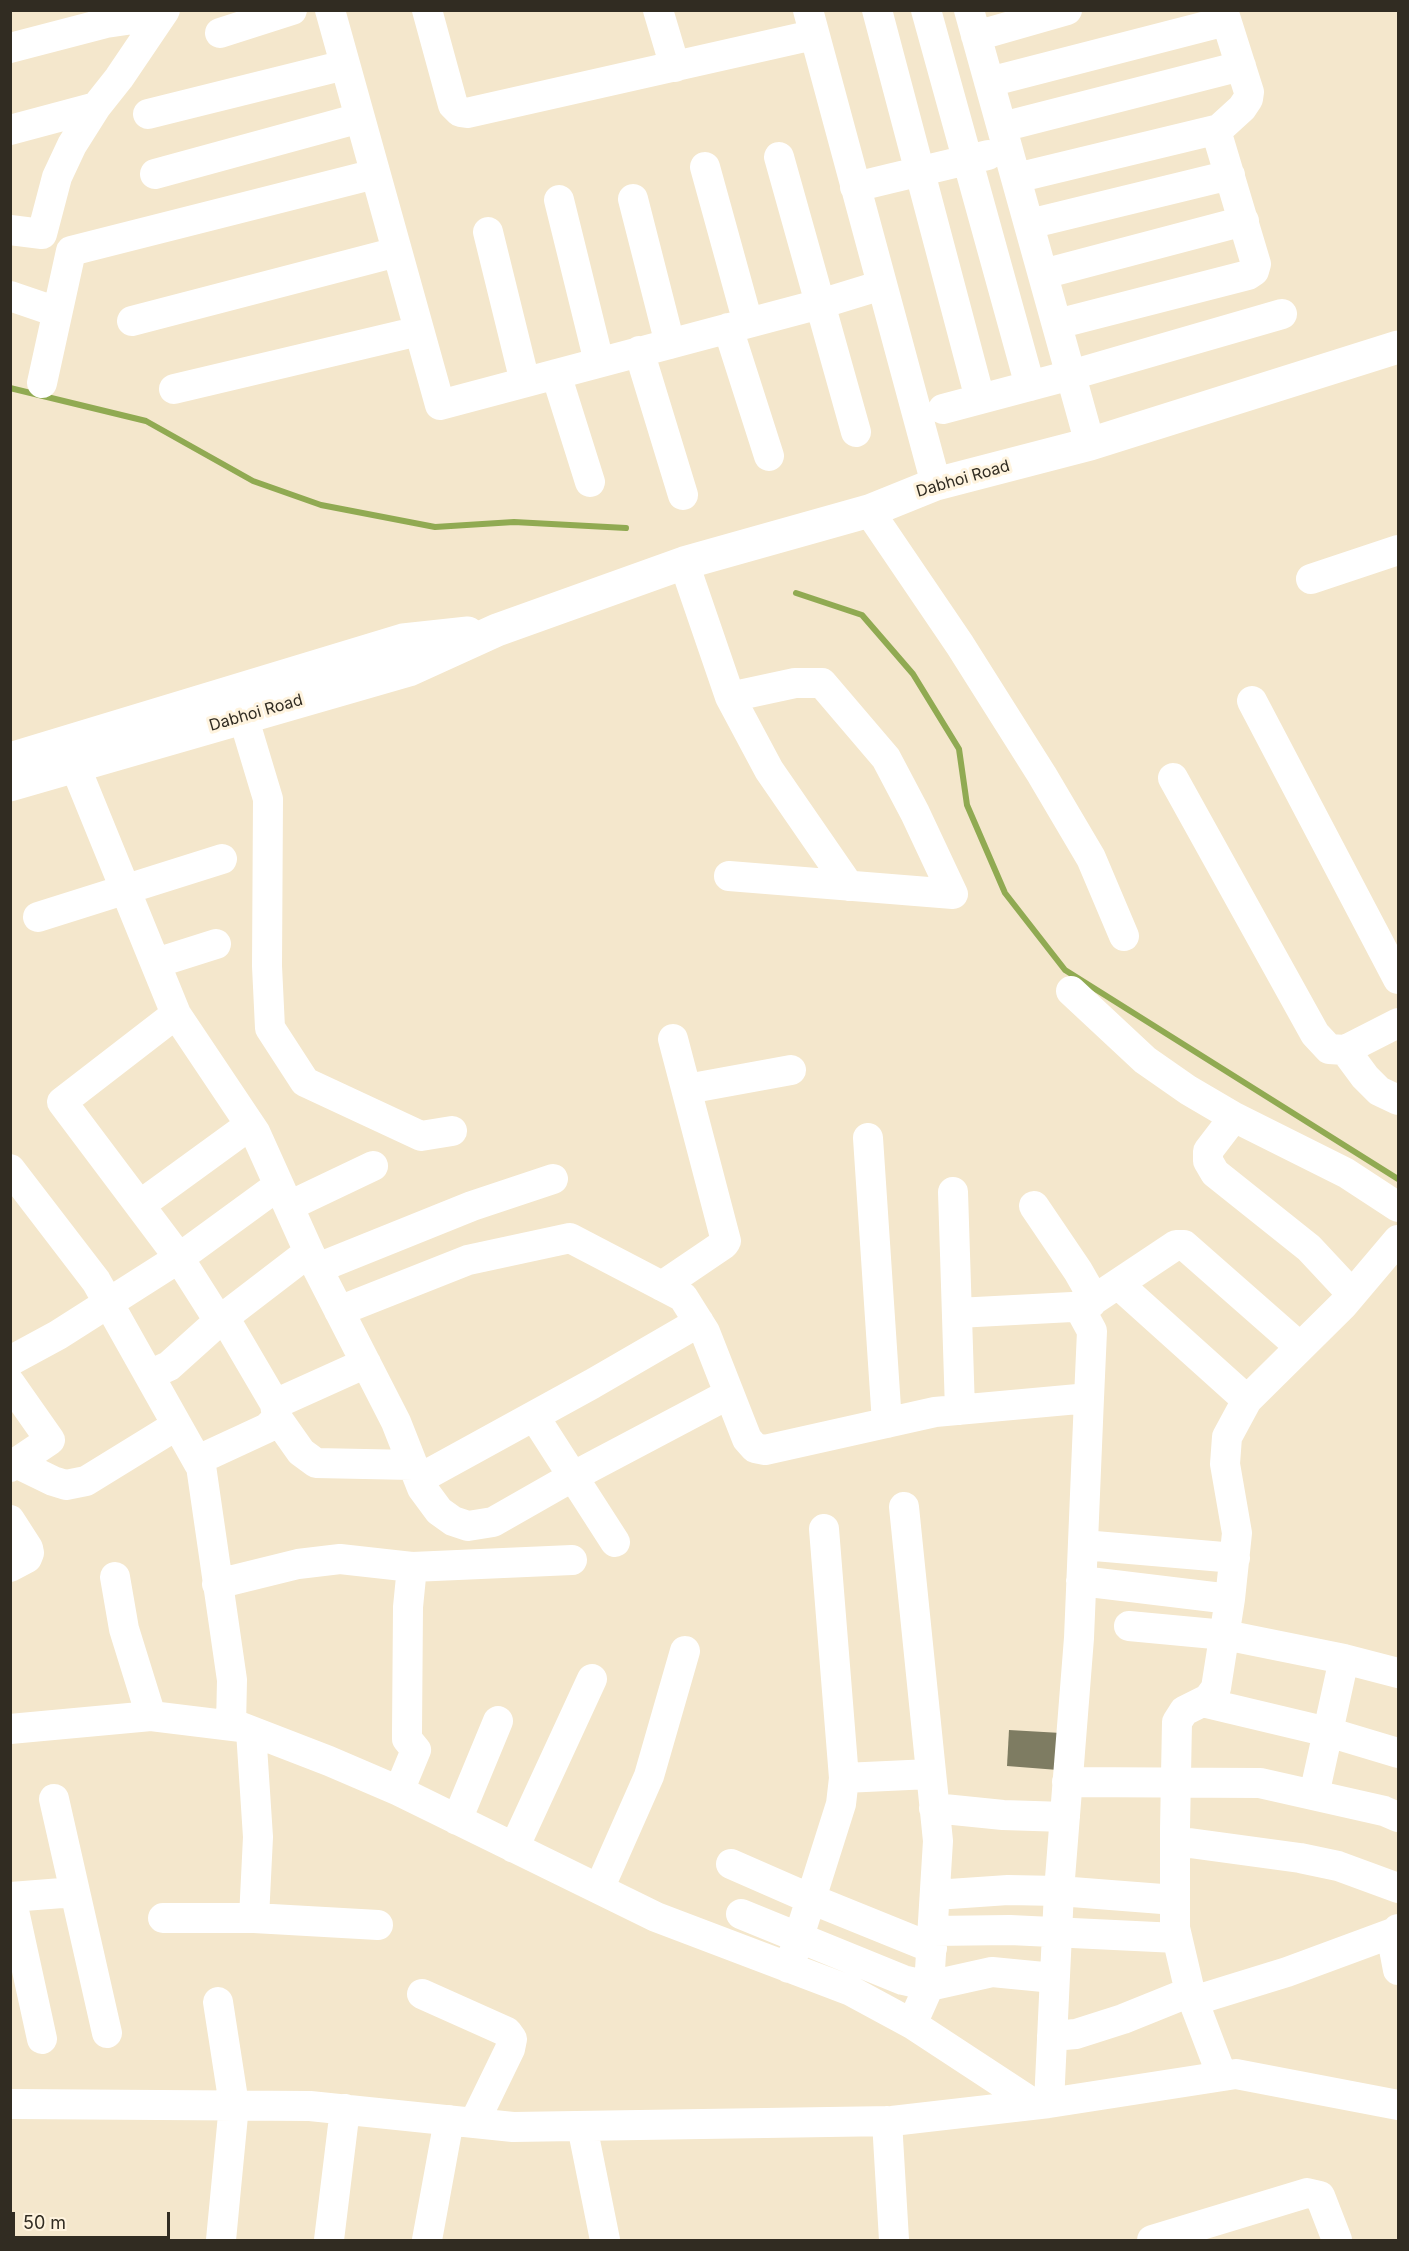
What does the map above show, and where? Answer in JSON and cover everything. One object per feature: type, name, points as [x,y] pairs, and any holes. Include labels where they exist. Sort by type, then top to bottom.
[{"type":"main road","name":"Dabhoi Road","points":[[10,759],[73,754],[243,717],[409,670],[497,630],[684,563],[869,511],[936,484],[1090,444],[1398,347]]},
{"type":"main road","name":"Dabhoi Road","points":[[10,785],[73,754],[403,640],[497,630]]},
{"type":"street","points":[[220,33],[292,10]]},
{"type":"street","points":[[330,10],[440,405],[820,304],[882,285]]},
{"type":"street","points":[[426,10],[453,105],[460,112],[467,113],[675,67],[811,23],[936,484]]},
{"type":"street","points":[[658,10],[675,67]]},
{"type":"street","points":[[877,10],[980,399]]},
{"type":"street","points":[[926,10],[1030,386]]},
{"type":"street","points":[[1067,10],[973,23],[1090,444]]},
{"type":"street","points":[[10,48],[106,23],[163,13]]},
{"type":"street","points":[[42,234],[57,177],[72,145],[96,107],[119,78],[163,13]]},
{"type":"street","points":[[855,187],[1009,152],[1219,129],[1242,108],[1248,99],[1249,92],[1224,16],[989,82]]},
{"type":"street","points":[[148,114],[345,65]]},
{"type":"street","points":[[1009,152],[1241,66]]},
{"type":"street","points":[[10,130],[96,107]]},
{"type":"street","points":[[155,174],[360,118]]},
{"type":"street","points":[[1057,324],[1248,275],[1254,271],[1256,264],[1218,136],[1219,129]]},
{"type":"street","points":[[779,157],[856,432]]},
{"type":"street","points":[[705,166],[738,325],[769,456]]},
{"type":"street","points":[[71,250],[375,174]]},
{"type":"street","points":[[1029,224],[1230,175]]},
{"type":"street","points":[[633,199],[670,344]]},
{"type":"street","points":[[559,200],[599,362]]},
{"type":"street","points":[[1043,274],[1244,221]]},
{"type":"street","points":[[10,230],[42,234],[71,250],[122,261]]},
{"type":"street","points":[[488,231],[525,382]]},
{"type":"street","points":[[42,383],[71,250]]},
{"type":"street","points":[[132,321],[397,252]]},
{"type":"street","points":[[10,296],[57,312]]},
{"type":"street","points":[[943,409],[1071,375],[1282,314]]},
{"type":"street","points":[[174,389],[419,331]]},
{"type":"street","points":[[639,351],[683,495]]},
{"type":"street","points":[[556,374],[590,482]]},
{"type":"street","points":[[869,511],[960,645],[1048,785],[1091,858],[1124,936]]},
{"type":"street","points":[[1311,579],[1398,550]]},
{"type":"street","points":[[684,563],[730,697],[769,770],[849,886]]},
{"type":"street","points":[[729,876],[953,894],[886,758],[822,683],[795,682],[730,697]]},
{"type":"street","points":[[1252,701],[1398,979]]},
{"type":"street","points":[[243,717],[268,799],[267,966],[270,1028],[305,1082],[422,1136],[452,1131]]},
{"type":"street","points":[[73,754],[176,1014],[250,1125],[313,1260],[396,1422],[422,1488],[439,1511],[453,1521],[468,1526],[493,1522],[572,1477],[729,1394]]},
{"type":"street","points":[[1173,778],[1315,1034],[1329,1049],[1345,1050],[1398,1023]]},
{"type":"street","points":[[38,916],[222,859]]},
{"type":"street","points":[[156,963],[216,944]]},
{"type":"street","points":[[1071,991],[1145,1060],[1188,1090],[1234,1117],[1346,1173],[1398,1207]]},
{"type":"street","points":[[176,1014],[62,1102],[179,1258],[221,1319],[301,1452],[316,1462],[416,1472],[534,1416],[699,1322]]},
{"type":"street","points":[[662,1286],[726,1241],[673,1039]]},
{"type":"street","points":[[1345,1050],[1365,1077],[1379,1091],[1398,1100]]},
{"type":"street","points":[[687,1089],[791,1070]]},
{"type":"street","points":[[1234,1117],[1208,1151],[1208,1161],[1215,1173],[1309,1248],[1352,1294]]},
{"type":"street","points":[[140,1205],[250,1125]]},
{"type":"street","points":[[868,1138],[887,1423]]},
{"type":"street","points":[[10,1360],[58,1335],[179,1258],[284,1196],[373,1166]]},
{"type":"street","points":[[149,1375],[169,1366],[221,1319],[313,1260],[553,1179]]},
{"type":"street","points":[[14,1180],[96,1281],[199,1464],[258,1837],[254,1918]]},
{"type":"street","points":[[953,1192],[960,1410]]},
{"type":"street","points":[[1034,1206],[1086,1285],[1085,1315],[1092,1331],[1081,1581],[1059,1891],[1052,2036],[1041,2104]]},
{"type":"street","points":[[339,1311],[468,1260],[570,1238],[683,1297],[705,1332],[747,1440],[755,1448],[765,1450],[935,1412],[1089,1398]]},
{"type":"street","points":[[1222,2076],[1191,1997],[1178,1938],[1175,1900],[1175,1841],[1177,1722],[1184,1712],[1208,1699],[1216,1688],[1230,1599],[1237,1533],[1225,1464],[1227,1437],[1247,1400],[1352,1294],[1398,1240]]},
{"type":"street","points":[[957,1313],[1085,1306],[1176,1245],[1184,1245],[1300,1347]]},
{"type":"street","points":[[1118,1284],[1247,1400]]},
{"type":"street","points":[[199,1464],[200,1459],[205,1455],[267,1428],[276,1411],[366,1363]]},
{"type":"street","points":[[10,1383],[50,1440],[13,1465]]},
{"type":"street","points":[[534,1416],[615,1542]]},
{"type":"street","points":[[13,1465],[66,1485],[86,1481],[177,1425]]},
{"type":"street","points":[[904,1507],[938,1841],[929,1986],[912,2024]]},
{"type":"street","points":[[10,1520],[28,1548],[27,1558],[10,1567]]},
{"type":"street","points":[[789,1968],[841,1804],[844,1778],[824,1529]]},
{"type":"street","points":[[1083,1545],[1235,1558]]},
{"type":"street","points":[[217,1584],[298,1563],[340,1559],[412,1567],[572,1560]]},
{"type":"street","points":[[399,1791],[416,1749],[407,1739],[408,1607],[412,1567]]},
{"type":"street","points":[[115,1577],[124,1629],[151,1716]]},
{"type":"street","points":[[1081,1581],[1230,1599]]},
{"type":"street","points":[[1129,1626],[1224,1635],[1344,1659],[1398,1673]]},
{"type":"street","points":[[599,1889],[649,1776],[685,1651]]},
{"type":"street","points":[[1314,1795],[1344,1659]]},
{"type":"street","points":[[514,1848],[592,1679]]},
{"type":"street","points":[[1202,1702],[1328,1732],[1398,1753]]},
{"type":"street","points":[[10,1730],[151,1716],[241,1729],[329,1761],[399,1791],[656,1917],[851,1991],[912,2024],[1041,2104]]},
{"type":"street","points":[[457,1820],[498,1721]]},
{"type":"street","points":[[844,1778],[930,1774]]},
{"type":"street","points":[[1068,1782],[1260,1783],[1384,1811],[1398,1817]]},
{"type":"street","points":[[54,1799],[107,2032]]},
{"type":"street","points":[[934,1808],[1003,1815],[1065,1817]]},
{"type":"street","points":[[1175,1841],[1300,1858],[1338,1866],[1398,1888]]},
{"type":"street","points":[[731,1864],[811,1899],[932,1940],[1010,1930],[1178,1938]]},
{"type":"street","points":[[935,1895],[1008,1890],[1059,1891],[1175,1900]]},
{"type":"street","points":[[42,2039],[11,1896],[75,1892]]},
{"type":"street","points":[[741,1914],[903,1980],[929,1986],[992,1972],[1054,1978]]},
{"type":"street","points":[[163,1918],[254,1918],[378,1925]]},
{"type":"street","points":[[1398,1930],[1393,1944],[1398,1970]]},
{"type":"street","points":[[1052,2036],[1076,2034],[1191,1997],[1287,1972],[1398,1930]]},
{"type":"street","points":[[422,1994],[507,2032],[513,2039],[510,2049],[462,2121],[428,2241]]},
{"type":"street","points":[[218,2002],[234,2105],[221,2241]]},
{"type":"street","points":[[10,2104],[310,2106],[513,2127],[887,2121],[1041,2104],[1236,2074],[1398,2105]]},
{"type":"street","points":[[329,2241],[345,2109]]},
{"type":"street","points":[[887,2121],[894,2241]]},
{"type":"street","points":[[582,2126],[605,2241]]},
{"type":"street","points":[[1152,2241],[1307,2193],[1320,2196],[1337,2241]]},
{"type":"building","points":[[1009,1730],[1061,1733],[1058,1770],[1007,1766]]},
{"type":"waterway","points":[[10,388],[146,421],[253,481],[321,505],[435,527],[514,522],[626,528]]},
{"type":"waterway","points":[[796,593],[862,615],[913,674],[959,749],[967,805],[1005,893],[1065,970],[1398,1179]]}]
